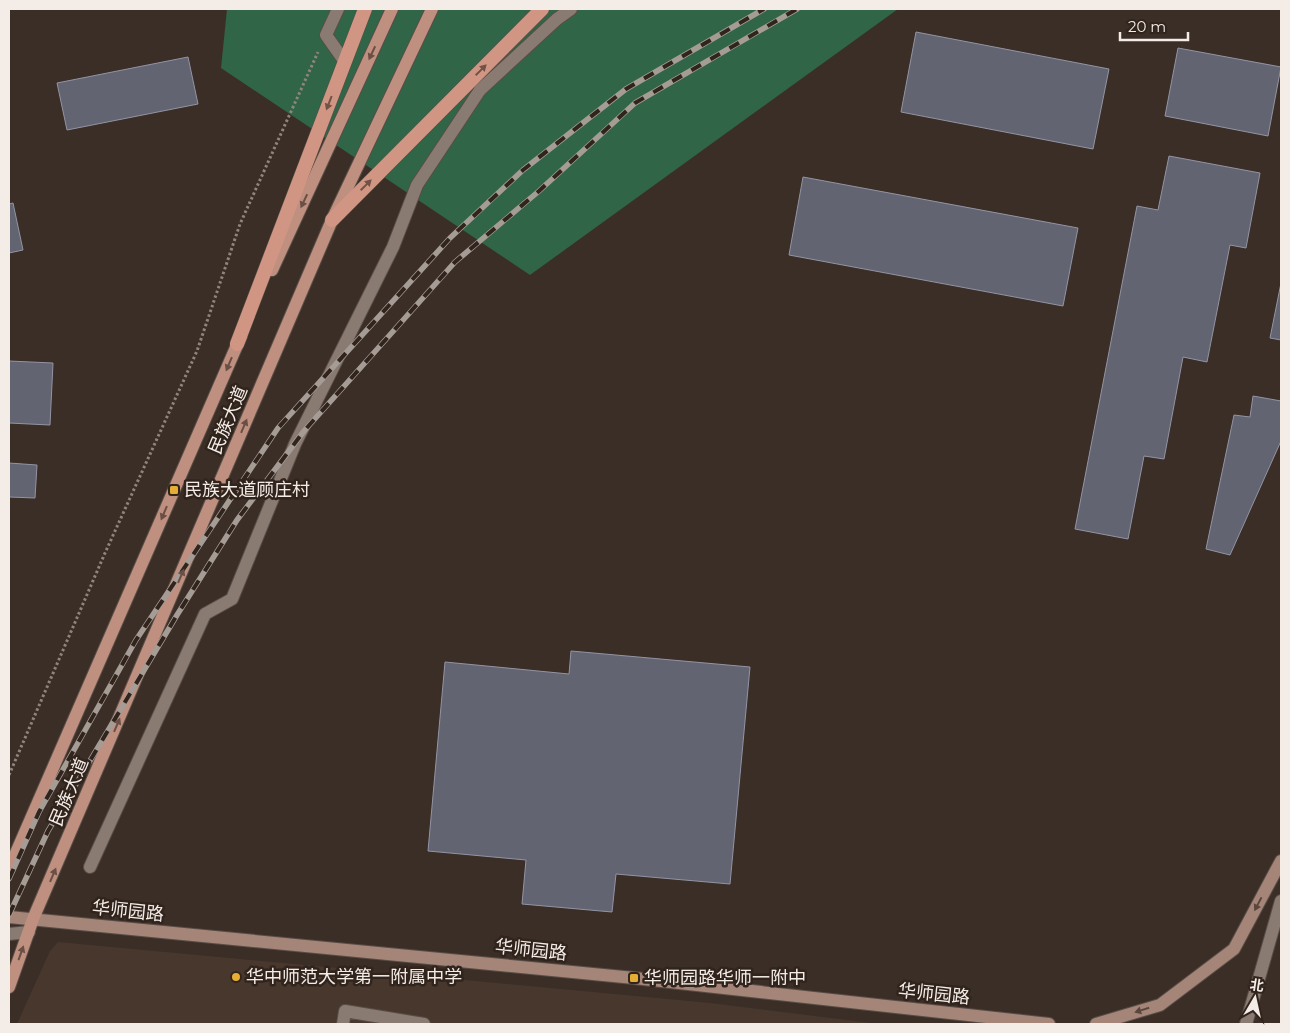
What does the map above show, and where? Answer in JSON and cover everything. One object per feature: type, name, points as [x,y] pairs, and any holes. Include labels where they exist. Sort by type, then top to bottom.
[{"type":"highway","points":[[237,344],[365,9]]},
{"type":"highway","points":[[332,220],[542,9]]},
{"type":"main road","name":"民族大道","points":[[9,869],[237,344],[392,9]]},
{"type":"main road","name":"民族大道","points":[[9,987],[31,925],[332,220],[432,9]]},
{"type":"main road","points":[[1096,1024],[1160,1005],[1234,949],[1281,861]]},
{"type":"main road","name":"华师园路","points":[[9,917],[31,925],[634,978],[1049,1024]]},
{"type":"street","points":[[338,9],[326,35],[345,62]]},
{"type":"street","points":[[90,867],[205,614],[232,599],[295,444],[393,247],[417,185],[480,90],[557,19],[571,9]]},
{"type":"street","points":[[1246,1024],[1281,901]]},
{"type":"street","points":[[9,934],[31,925]]},
{"type":"street","points":[[343,1024],[345,1011],[424,1024]]},
{"type":"path","points":[[9,775],[105,553],[197,351],[240,224],[326,35]]},
{"type":"shaded area","name":"华中师范大学第一附属中学","points":[[58,942],[710,1003],[879,1024],[17,1024],[50,951]]},
{"type":"green space","points":[[227,9],[898,9],[530,275],[221,68]]},
{"type":"building","points":[[916,32],[1109,69],[1093,149],[901,112]]},
{"type":"building","points":[[1178,48],[1281,67],[1268,136],[1165,116]]},
{"type":"building","points":[[188,57],[198,104],[67,130],[57,83]]},
{"type":"building","points":[[1169,156],[1260,173],[1246,248],[1230,245],[1207,362],[1183,357],[1164,459],[1144,456],[1128,539],[1075,529],[1137,206],[1158,210]]},
{"type":"building","points":[[803,177],[1078,228],[1063,306],[789,255]]},
{"type":"building","points":[[13,203],[23,250],[9,253],[9,204]]},
{"type":"building","points":[[1281,283],[1281,340],[1270,338]]},
{"type":"building","points":[[9,361],[53,363],[50,425],[9,423]]},
{"type":"building","points":[[1253,396],[1281,401],[1281,441],[1230,555],[1206,549],[1234,415],[1250,417]]},
{"type":"building","points":[[9,463],[37,465],[35,498],[9,497]]},
{"type":"building","points":[[571,651],[750,667],[730,884],[616,874],[612,912],[522,904],[526,860],[428,851],[445,662],[569,674]]},
{"type":"railway","points":[[9,879],[39,812],[136,640],[278,428],[450,238],[523,170],[626,89],[764,9]]},
{"type":"railway","points":[[9,915],[48,831],[177,615],[237,520],[304,431],[455,262],[539,191],[635,103],[797,9]]},
{"type":"place","name":"民族大道顾庄村","points":[[174,490]]},
{"type":"place","name":"华中师范大学第一附属中学","points":[[236,977]]},
{"type":"place","name":"华师园路华师一附中","points":[[634,978]]}]
